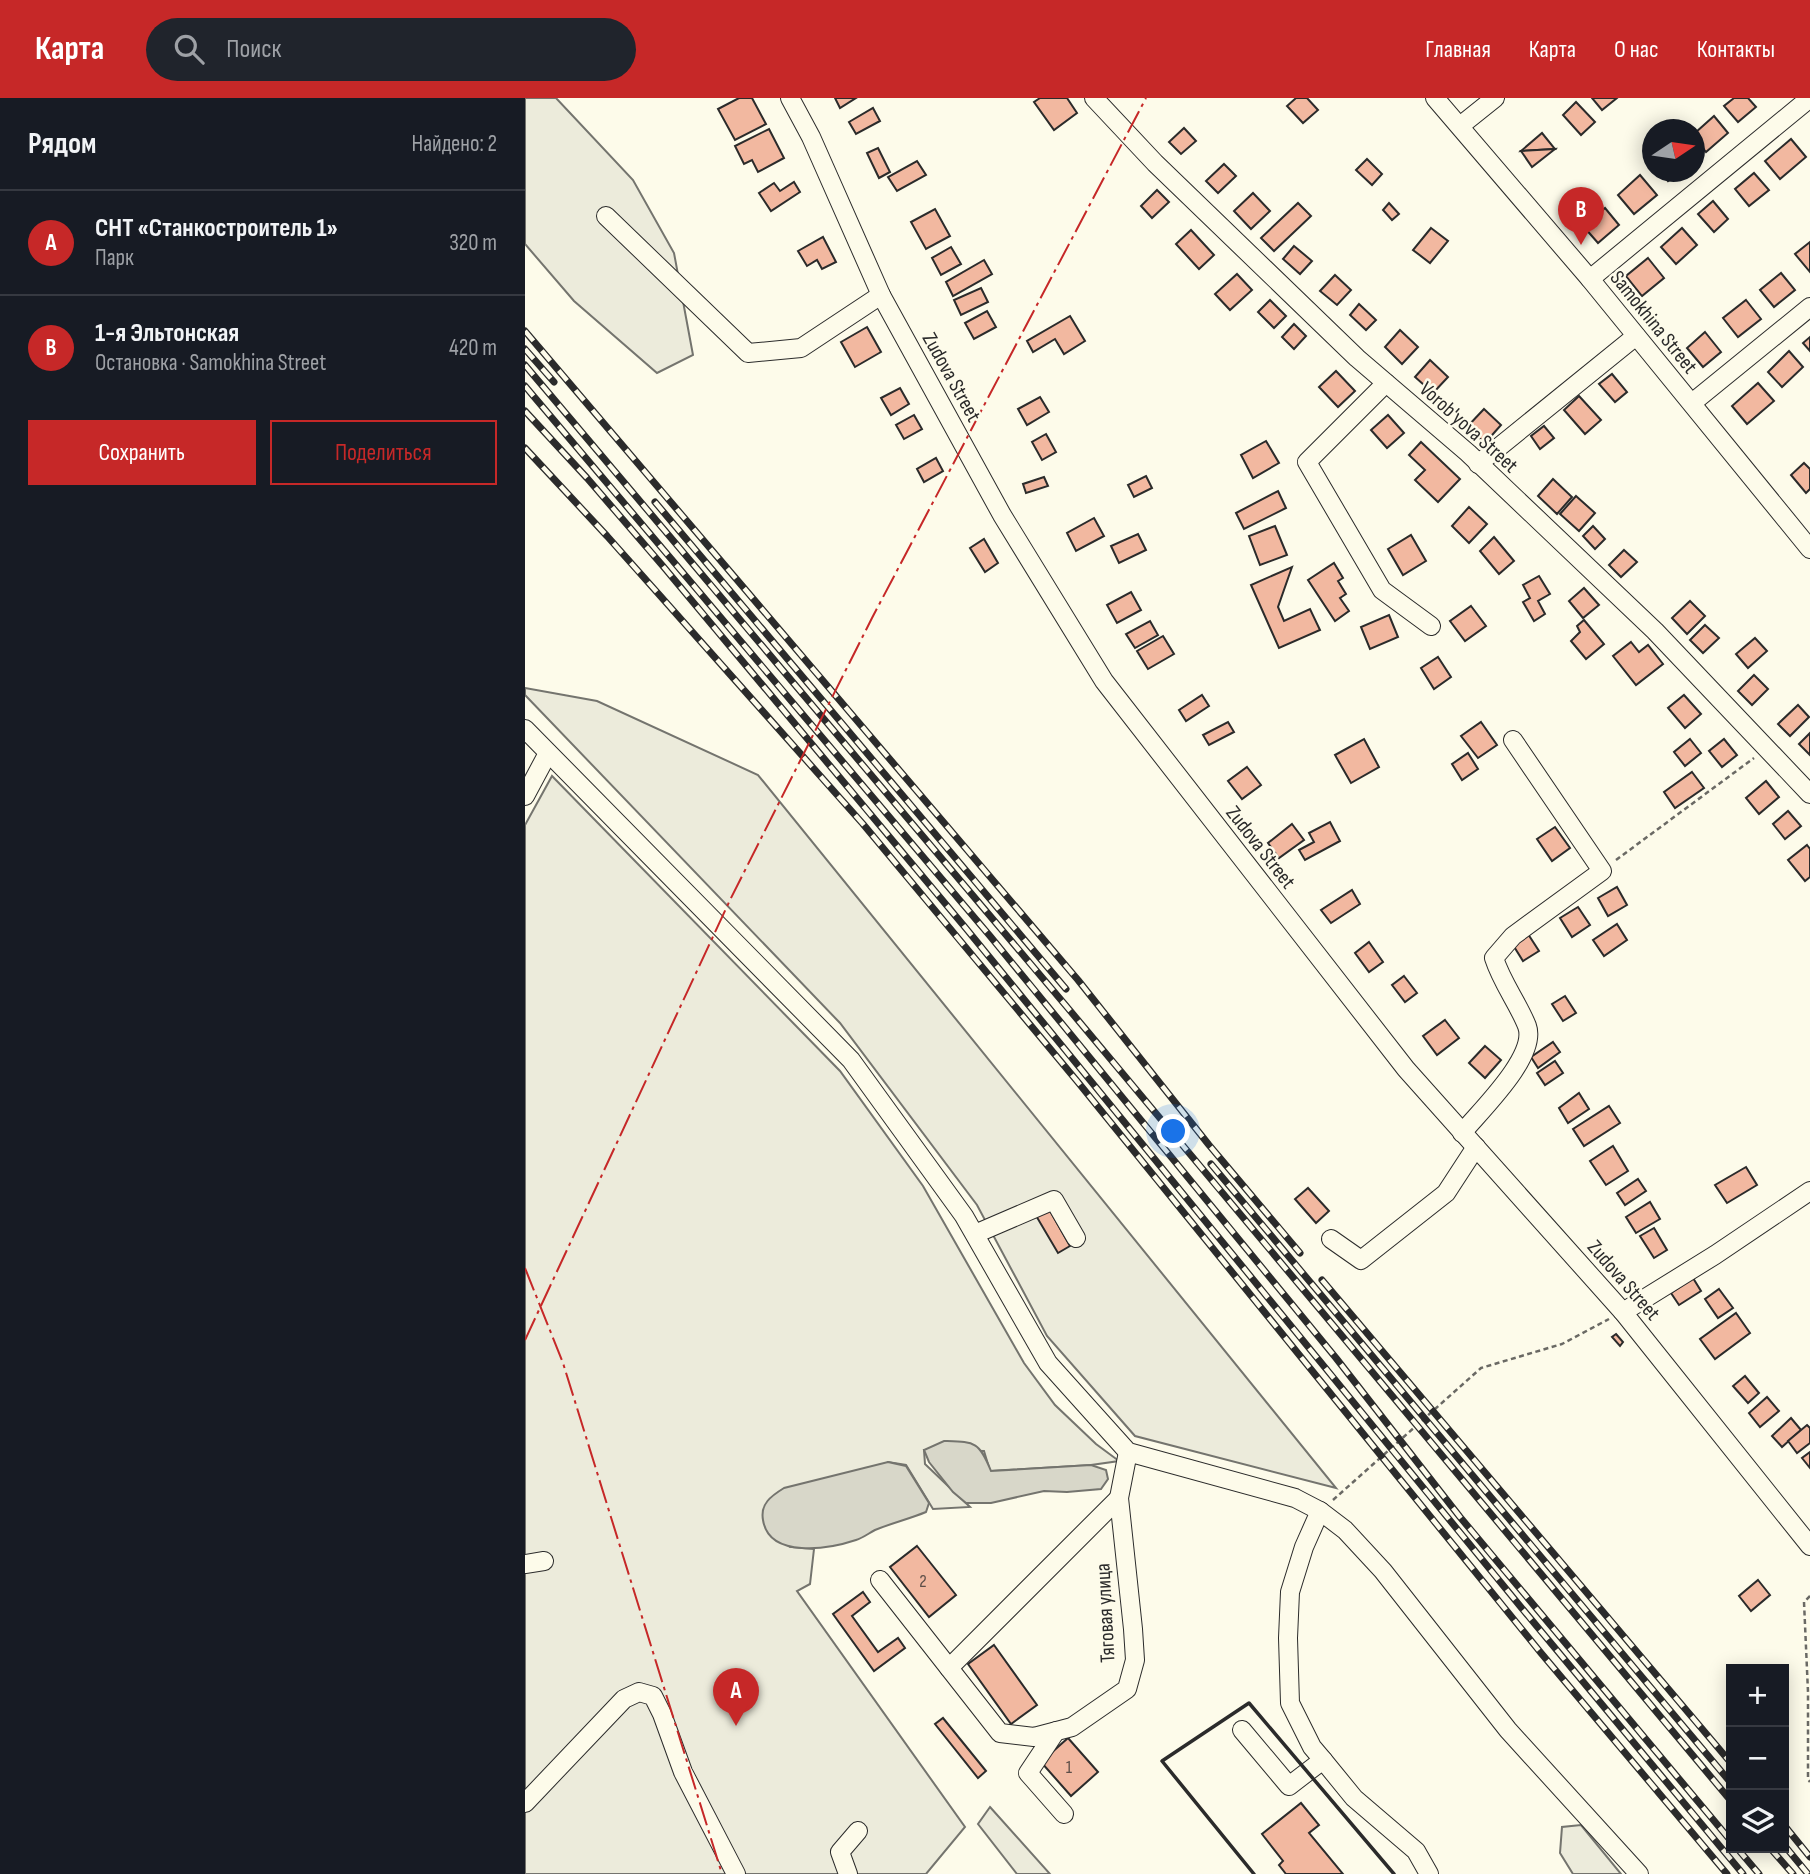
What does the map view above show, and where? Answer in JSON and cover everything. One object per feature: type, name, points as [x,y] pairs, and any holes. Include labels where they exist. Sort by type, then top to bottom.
[{"type":"street","name":"Zudova Street","points":[[790,98],[811,137],[881,295],[1002,515],[1104,681],[1389,1047],[1462,1133],[1623,1312],[1810,1546]]},
{"type":"street","name":"Vorob'yova Street","points":[[1094,98],[1155,163],[1386,383],[1478,464],[1655,631],[1810,794]]},
{"type":"street","name":"Samokhina Street","points":[[1435,98],[1692,403],[1804,527],[1810,549]]},
{"type":"street","points":[[1460,127],[1495,98]]},
{"type":"street","points":[[1590,279],[1810,98]]},
{"type":"street","points":[[606,216],[748,353],[801,348],[881,295]]},
{"type":"street","points":[[1692,403],[1810,307]]},
{"type":"street","points":[[1478,464],[1636,336]]},
{"type":"street","points":[[1386,383],[1307,462],[1382,590],[1431,626]]},
{"type":"street","points":[[525,729],[851,1060],[964,1216],[1048,1363],[1128,1452],[1295,1498],[1320,1511],[1345,1530],[1383,1572],[1509,1730],[1639,1874]]},
{"type":"street","points":[[1462,1133],[1519,1064],[1528,1044],[1528,1028],[1500,976],[1494,958],[1513,936],[1602,871],[1513,740]]},
{"type":"street","points":[[525,796],[548,753]]},
{"type":"street","points":[[1331,1239],[1361,1260],[1446,1193],[1476,1147]]},
{"type":"street","points":[[1623,1312],[1715,1255],[1810,1191]]},
{"type":"street","points":[[975,1234],[1054,1200],[1076,1238]]},
{"type":"street","name":"Тяговая улица","points":[[880,1580],[1000,1733],[1034,1737],[1072,1727],[1127,1689],[1135,1660],[1119,1498],[1128,1452]]},
{"type":"street","points":[[949,1668],[1119,1498]]},
{"type":"street","points":[[1320,1511],[1304,1547],[1290,1592],[1290,1703],[1312,1747],[1354,1798],[1416,1851],[1429,1874]]},
{"type":"street","points":[[525,1564],[544,1561]]},
{"type":"street","points":[[525,1802],[624,1699],[639,1692],[653,1696],[684,1772],[736,1874]]},
{"type":"street","points":[[1242,1730],[1289,1786],[1323,1760]]},
{"type":"street","points":[[1056,1731],[1028,1773],[1063,1814]]},
{"type":"street","points":[[848,1874],[840,1852],[858,1831]]},
{"type":"path","points":[[1602,871],[1766,748]]},
{"type":"path","points":[[1320,1511],[1482,1368],[1562,1344],[1623,1312]]},
{"type":"path","points":[[1809,1780],[1804,1602],[1810,1596]]},
{"type":"shaded area","points":[[525,98],[556,98],[633,180],[674,253],[693,355],[657,373],[574,301],[525,244]]},
{"type":"shaded area","points":[[525,688],[597,701],[758,775],[1336,1488],[1135,1436],[1047,1336],[977,1205],[840,1023],[525,695]]},
{"type":"shaded area","points":[[552,776],[840,1071],[923,1186],[1024,1363],[1055,1405],[1096,1444],[1119,1461],[990,1471],[984,1451],[924,1450],[925,1464],[970,1507],[933,1509],[906,1465],[888,1462],[791,1547],[814,1549],[810,1584],[797,1591],[965,1827],[926,1874],[525,1874],[525,825]]},
{"type":"shaded area","points":[[944,1441],[975,1445],[991,1471],[1091,1465],[1106,1470],[1108,1479],[1101,1489],[1044,1491],[991,1503],[966,1503],[953,1492],[929,1462],[924,1450]]},
{"type":"shaded area","points":[[888,1462],[906,1466],[929,1503],[926,1512],[875,1530],[859,1539],[816,1548],[788,1546],[776,1541],[768,1532],[763,1520],[763,1509],[771,1497],[784,1488]]},
{"type":"shaded area","points":[[990,1807],[1050,1874],[1017,1874],[978,1824]]},
{"type":"shaded area","points":[[1581,1825],[1621,1874],[1573,1874],[1560,1853],[1562,1827]]},
{"type":"building","points":[[739,98],[752,98],[766,124],[735,140],[718,109]]},
{"type":"building","points":[[835,98],[856,98],[840,108]]},
{"type":"building","points":[[1040,98],[1067,98],[1077,113],[1054,130],[1034,102]]},
{"type":"building","points":[[1296,98],[1307,98],[1318,110],[1303,123],[1287,106]]},
{"type":"building","points":[[1592,98],[1617,98],[1602,110]]},
{"type":"building","points":[[1734,98],[1748,98],[1756,107],[1738,122],[1724,106]]},
{"type":"building","points":[[1576,102],[1595,122],[1581,135],[1563,115]]},
{"type":"building","points":[[873,108],[880,121],[856,134],[849,122]]},
{"type":"building","points":[[1714,116],[1728,133],[1706,152],[1705,151],[1705,124]]},
{"type":"building","points":[[1184,128],[1196,141],[1181,154],[1169,142]]},
{"type":"building","points":[[769,129],[784,158],[758,172],[752,160],[744,164],[735,146]]},
{"type":"building","points":[[1542,133],[1555,149],[1521,151]]},
{"type":"building","points":[[1791,139],[1806,157],[1780,179],[1765,161]]},
{"type":"building","points":[[878,148],[890,172],[879,178],[867,153]]},
{"type":"building","points":[[1555,149],[1532,167],[1521,151]]},
{"type":"building","points":[[1367,159],[1382,174],[1372,185],[1356,170]]},
{"type":"building","points":[[917,161],[926,175],[897,191],[888,177]]},
{"type":"building","points":[[1224,164],[1236,176],[1218,193],[1206,181]]},
{"type":"building","points":[[1754,173],[1769,190],[1749,206],[1735,189]]},
{"type":"building","points":[[1640,175],[1642,182],[1646,182],[1657,195],[1634,214],[1618,195]]},
{"type":"building","points":[[794,182],[800,192],[771,211],[759,193],[774,183],[780,191]]},
{"type":"building","points":[[1157,190],[1169,202],[1152,218],[1141,206]]},
{"type":"building","points":[[1253,193],[1270,211],[1251,229],[1234,211]]},
{"type":"building","points":[[1713,201],[1728,219],[1714,232],[1698,214]]},
{"type":"building","points":[[1298,203],[1311,216],[1274,251],[1261,238]]},
{"type":"building","points":[[1389,203],[1399,214],[1392,220],[1383,210]]},
{"type":"building","points":[[1605,208],[1619,225],[1598,243],[1584,227]]},
{"type":"building","points":[[935,209],[950,236],[926,249],[911,222]]},
{"type":"building","points":[[1431,228],[1448,241],[1430,263],[1413,250]]},
{"type":"building","points":[[1682,228],[1697,245],[1676,264],[1661,247]]},
{"type":"building","points":[[1191,230],[1214,255],[1199,269],[1176,244]]},
{"type":"building","points":[[823,237],[836,262],[822,269],[817,260],[807,266],[798,251]]},
{"type":"building","points":[[1810,242],[1810,272],[1795,254]]},
{"type":"building","points":[[1294,246],[1312,261],[1300,274],[1283,259]]},
{"type":"building","points":[[951,247],[961,264],[941,275],[932,258]]},
{"type":"building","points":[[1648,258],[1664,278],[1642,296],[1626,276]]},
{"type":"building","points":[[984,260],[992,274],[953,296],[946,282]]},
{"type":"building","points":[[1781,273],[1795,290],[1774,307],[1760,290]]},
{"type":"building","points":[[1237,274],[1252,290],[1230,310],[1215,294]]},
{"type":"building","points":[[1335,275],[1351,290],[1337,305],[1320,291]]},
{"type":"building","points":[[981,288],[988,302],[961,315],[954,300]]},
{"type":"building","points":[[1270,300],[1286,316],[1274,328],[1258,312]]},
{"type":"building","points":[[1746,300],[1761,319],[1738,337],[1723,318]]},
{"type":"building","points":[[1359,304],[1376,320],[1366,330],[1350,315]]},
{"type":"building","points":[[987,311],[996,327],[974,339],[965,323]]},
{"type":"building","points":[[1070,316],[1085,341],[1064,354],[1055,339],[1033,352],[1027,341]]},
{"type":"building","points":[[1294,324],[1306,336],[1294,349],[1282,337]]},
{"type":"building","points":[[867,327],[881,352],[855,367],[841,342]]},
{"type":"building","points":[[1400,330],[1418,347],[1402,364],[1385,347]]},
{"type":"building","points":[[1705,332],[1721,352],[1703,367],[1687,348]]},
{"type":"building","points":[[1810,337],[1810,351],[1803,343]]},
{"type":"building","points":[[1789,351],[1803,367],[1782,387],[1768,372]]},
{"type":"building","points":[[1430,360],[1448,377],[1433,393],[1415,377]]},
{"type":"building","points":[[1336,371],[1355,391],[1338,407],[1319,387]]},
{"type":"building","points":[[1612,374],[1627,392],[1615,402],[1599,384]]},
{"type":"building","points":[[1758,383],[1774,401],[1747,424],[1732,406]]},
{"type":"building","points":[[900,388],[909,404],[891,415],[881,398]]},
{"type":"building","points":[[1579,396],[1601,420],[1585,434],[1564,410]]},
{"type":"building","points":[[1040,397],[1049,412],[1027,425],[1018,409]]},
{"type":"building","points":[[1484,409],[1501,425],[1485,443],[1467,427]]},
{"type":"building","points":[[914,415],[922,429],[904,439],[896,425]]},
{"type":"building","points":[[1388,415],[1404,433],[1387,448],[1371,430]]},
{"type":"building","points":[[1544,426],[1554,438],[1540,449],[1531,436]]},
{"type":"building","points":[[1046,434],[1056,452],[1042,460],[1032,442]]},
{"type":"building","points":[[1266,441],[1279,463],[1253,478],[1241,455]]},
{"type":"building","points":[[1421,442],[1460,479],[1438,502],[1415,480],[1425,470],[1409,455]]},
{"type":"building","points":[[936,458],[943,471],[924,482],[917,469]]},
{"type":"building","points":[[1804,463],[1810,469],[1810,489],[1806,493],[1791,475]]},
{"type":"building","points":[[1146,476],[1152,488],[1134,497],[1128,485]]},
{"type":"building","points":[[1044,477],[1048,486],[1026,493],[1023,484]]},
{"type":"building","points":[[1553,479],[1572,497],[1557,514],[1538,496]]},
{"type":"building","points":[[1278,491],[1286,508],[1244,529],[1236,513]]},
{"type":"building","points":[[1576,496],[1595,513],[1579,531],[1560,514]]},
{"type":"building","points":[[1469,507],[1487,524],[1469,543],[1452,526]]},
{"type":"building","points":[[1094,518],[1104,536],[1076,551],[1067,533]]},
{"type":"building","points":[[1275,526],[1287,555],[1260,565],[1249,536]]},
{"type":"building","points":[[1593,526],[1605,539],[1595,549],[1583,536]]},
{"type":"building","points":[[1138,534],[1146,550],[1119,563],[1111,546]]},
{"type":"building","points":[[1411,535],[1426,561],[1403,575],[1388,549]]},
{"type":"building","points":[[1494,537],[1514,561],[1499,574],[1480,551]]},
{"type":"building","points":[[984,539],[998,563],[985,572],[970,548]]},
{"type":"building","points":[[1624,550],[1637,562],[1621,577],[1609,565]]},
{"type":"building","points":[[1334,563],[1343,578],[1338,581],[1346,594],[1340,598],[1349,611],[1335,621],[1308,580]]},
{"type":"building","points":[[1292,567],[1278,607],[1284,621],[1310,609],[1320,630],[1279,648],[1251,585]]},
{"type":"building","points":[[1539,576],[1550,594],[1538,601],[1545,614],[1534,621],[1523,602],[1530,598],[1523,585]]},
{"type":"building","points":[[1584,588],[1599,605],[1583,618],[1569,601]]},
{"type":"building","points":[[1131,592],[1141,610],[1117,623],[1107,605]]},
{"type":"building","points":[[1690,601],[1705,616],[1687,634],[1672,618]]},
{"type":"building","points":[[1471,606],[1486,626],[1465,641],[1450,621]]},
{"type":"building","points":[[1389,615],[1398,637],[1370,649],[1361,627]]},
{"type":"building","points":[[1584,620],[1604,644],[1586,659],[1571,641],[1580,632],[1577,626]]},
{"type":"building","points":[[1150,621],[1158,635],[1135,648],[1126,634]]},
{"type":"building","points":[[1705,625],[1719,638],[1703,653],[1690,640]]},
{"type":"building","points":[[1163,636],[1174,654],[1148,669],[1137,651]]},
{"type":"building","points":[[1755,638],[1767,651],[1748,668],[1736,654]]},
{"type":"building","points":[[1631,642],[1639,652],[1648,645],[1663,664],[1636,685],[1613,656]]},
{"type":"building","points":[[1438,657],[1451,677],[1434,689],[1421,668]]},
{"type":"building","points":[[1754,675],[1768,689],[1752,705],[1738,691]]},
{"type":"building","points":[[1202,695],[1209,706],[1186,721],[1179,710]]},
{"type":"building","points":[[1684,695],[1701,714],[1685,728],[1668,708]]},
{"type":"building","points":[[1798,705],[1809,717],[1790,736],[1778,724]]},
{"type":"building","points":[[1228,722],[1234,732],[1209,745],[1203,735]]},
{"type":"building","points":[[1481,722],[1497,745],[1478,758],[1461,736]]},
{"type":"building","points":[[1810,733],[1810,755],[1799,744]]},
{"type":"building","points":[[1364,739],[1379,767],[1351,783],[1335,755]]},
{"type":"building","points":[[1690,739],[1701,753],[1685,766],[1674,752]]},
{"type":"building","points":[[1724,739],[1737,755],[1722,767],[1709,751]]},
{"type":"building","points":[[1468,753],[1478,769],[1462,780],[1452,764]]},
{"type":"building","points":[[1247,767],[1261,785],[1242,799],[1228,781]]},
{"type":"building","points":[[1692,772],[1704,788],[1675,808],[1664,792]]},
{"type":"building","points":[[1766,781],[1779,797],[1759,814],[1746,798]]},
{"type":"building","points":[[1788,811],[1801,826],[1785,839],[1773,824]]},
{"type":"building","points":[[1330,822],[1340,841],[1305,860],[1299,850],[1314,842],[1309,833]]},
{"type":"building","points":[[1292,824],[1304,840],[1279,858],[1268,843]]},
{"type":"building","points":[[1555,827],[1570,848],[1552,861],[1537,839]]},
{"type":"building","points":[[1807,845],[1810,849],[1810,877],[1805,881],[1788,860]]},
{"type":"building","points":[[1617,887],[1627,905],[1608,916],[1598,898]]},
{"type":"building","points":[[1352,890],[1360,904],[1331,923],[1321,910]]},
{"type":"building","points":[[1578,907],[1590,925],[1572,937],[1560,918]]},
{"type":"building","points":[[1617,924],[1627,940],[1604,956],[1593,940]]},
{"type":"building","points":[[1528,934],[1539,951],[1523,961],[1513,945]]},
{"type":"building","points":[[1369,942],[1383,962],[1369,972],[1355,953]]},
{"type":"building","points":[[1404,976],[1417,993],[1405,1002],[1392,985]]},
{"type":"building","points":[[1565,996],[1576,1013],[1563,1021],[1552,1004]]},
{"type":"building","points":[[1445,1020],[1459,1038],[1437,1055],[1423,1036]]},
{"type":"building","points":[[1553,1042],[1560,1052],[1538,1068],[1531,1057]]},
{"type":"building","points":[[1485,1046],[1501,1060],[1485,1078],[1469,1063]]},
{"type":"building","points":[[1555,1061],[1563,1073],[1545,1085],[1537,1073]]},
{"type":"building","points":[[1579,1093],[1589,1109],[1568,1123],[1559,1108]]},
{"type":"building","points":[[1609,1106],[1620,1123],[1584,1146],[1573,1129]]},
{"type":"building","points":[[1613,1146],[1628,1171],[1606,1185],[1590,1161]]},
{"type":"building","points":[[1746,1167],[1757,1185],[1727,1203],[1715,1185]]},
{"type":"building","points":[[1638,1179],[1646,1191],[1625,1205],[1617,1193]]},
{"type":"building","points":[[1308,1188],[1329,1211],[1316,1223],[1295,1199]]},
{"type":"building","points":[[1650,1202],[1660,1219],[1636,1233],[1626,1217]]},
{"type":"building","points":[[1048,1207],[1070,1246],[1058,1253],[1035,1214]]},
{"type":"building","points":[[1654,1228],[1667,1250],[1654,1258],[1640,1236]]},
{"type":"building","points":[[1693,1278],[1701,1291],[1679,1305],[1671,1293]]},
{"type":"building","points":[[1719,1289],[1733,1308],[1718,1318],[1705,1299]]},
{"type":"building","points":[[1736,1313],[1750,1333],[1715,1359],[1700,1339]]},
{"type":"building","points":[[1616,1334],[1623,1342],[1620,1346],[1612,1337]]},
{"type":"building","points":[[1745,1376],[1759,1393],[1748,1403],[1733,1386]]},
{"type":"building","points":[[1767,1397],[1779,1411],[1760,1427],[1749,1413]]},
{"type":"building","points":[[1791,1418],[1801,1430],[1782,1447],[1772,1436]]},
{"type":"building","points":[[1807,1425],[1810,1428],[1810,1443],[1797,1453],[1788,1441]]},
{"type":"building","points":[[1810,1452],[1810,1468],[1802,1458]]},
{"type":"building","points":[[917,1546],[956,1595],[929,1617],[890,1567]]},
{"type":"building","points":[[1758,1580],[1770,1595],[1751,1611],[1739,1596]]},
{"type":"building","points":[[863,1592],[870,1602],[852,1616],[878,1652],[898,1638],[905,1648],[874,1671],[833,1614]]},
{"type":"building","points":[[994,1645],[1037,1705],[1011,1724],[968,1664]]},
{"type":"building","points":[[943,1718],[986,1771],[978,1778],[935,1724]]},
{"type":"building","points":[[1068,1738],[1098,1772],[1071,1796],[1041,1762]]},
{"type":"building","points":[[1301,1803],[1319,1825],[1309,1833],[1343,1874],[1286,1874],[1279,1865],[1283,1861],[1262,1834]]},
{"type":"railway","points":[[525,331],[1078,980],[1209,1145],[1300,1253]]},
{"type":"railway","points":[[525,349],[554,382]]},
{"type":"railway","points":[[525,365],[1067,1007],[1726,1795]]},
{"type":"railway","points":[[525,386],[990,936],[1336,1358],[1460,1517],[1726,1835]]},
{"type":"railway","points":[[525,411],[662,565],[964,926],[1520,1606],[1743,1874]]},
{"type":"railway","points":[[525,448],[607,536],[863,824],[1077,1081],[1541,1653],[1727,1874]]},
{"type":"railway","points":[[655,502],[1066,989]]},
{"type":"railway","points":[[1211,1164],[1726,1777]]},
{"type":"railway","points":[[1322,1280],[1726,1757]]},
{"type":"railway","points":[[1789,1831],[1810,1857]]},
{"type":"railway","points":[[1789,1851],[1808,1874]]},
{"type":"railway","points":[[1741,1853],[1759,1874]]},
{"type":"railway","points":[[1774,1853],[1793,1874]]},
{"type":"wall","points":[[1254,1874],[1162,1761],[1249,1703],[1394,1874]]},
{"type":"power","points":[[525,1340],[730,900],[872,618],[1146,98]]},
{"type":"power","points":[[525,1268],[563,1363],[722,1874]]},
{"type":"place","name":"1-я Эльтонская","points":[[1581,245]]},
{"type":"place","name":"СНТ «Станкостроитель 1»","points":[[736,1726]]}]
